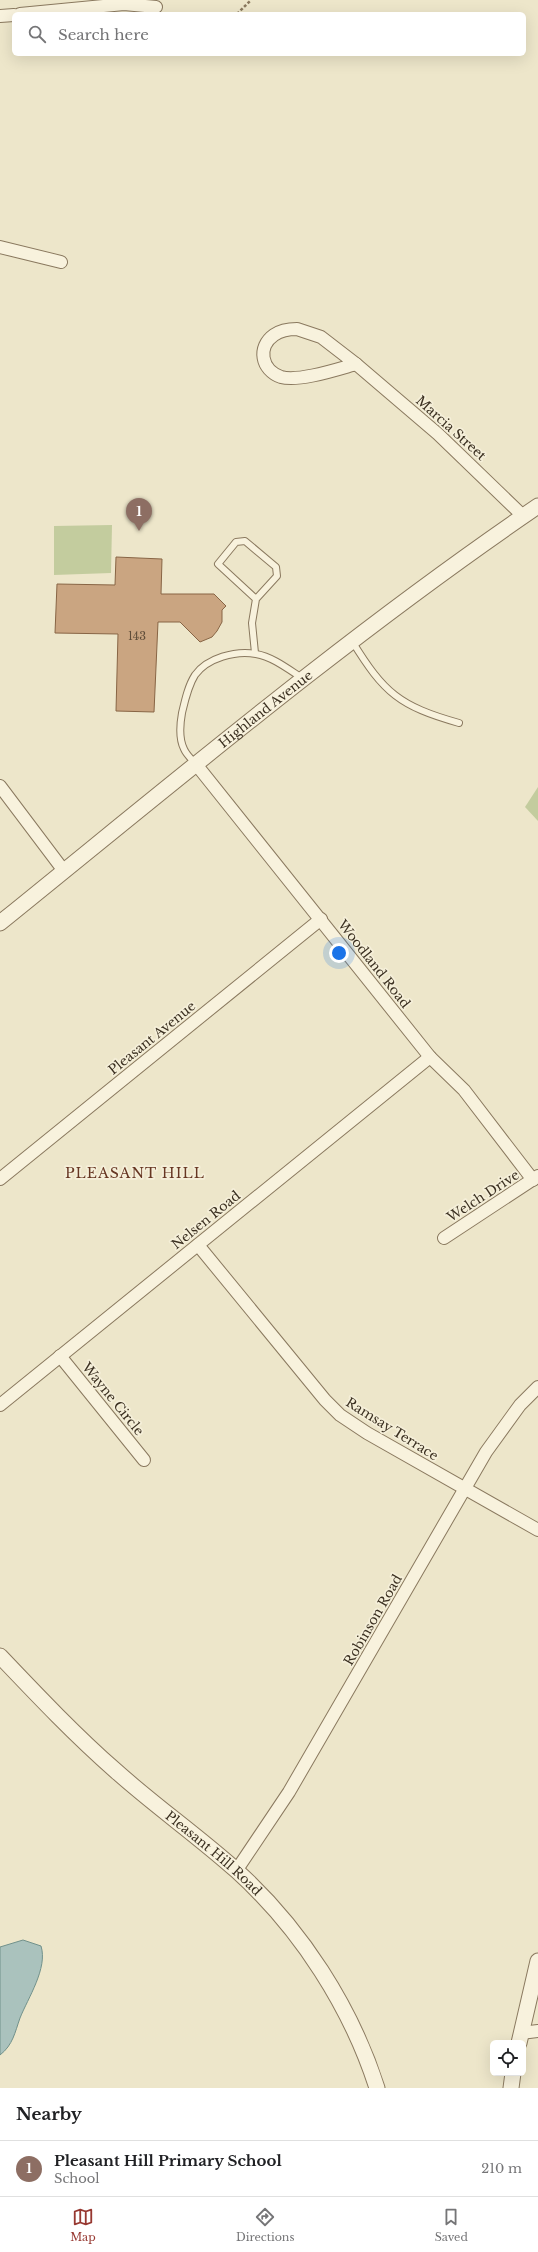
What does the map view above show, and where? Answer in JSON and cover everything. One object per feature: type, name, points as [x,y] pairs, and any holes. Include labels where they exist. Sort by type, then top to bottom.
[{"type":"street","points":[[41,12],[124,4],[156,7]]},
{"type":"street","points":[[0,16],[12,15]]},
{"type":"street","points":[[0,247],[61,262]]},
{"type":"street","name":"Marcia Street","points":[[356,364],[294,378],[281,377],[268,370],[262,356],[266,342],[275,334],[286,330],[297,329],[309,331],[321,337],[356,364],[438,434],[523,516]]},
{"type":"street","name":"Highland Avenue","points":[[0,923],[195,763],[351,640],[538,506]]},
{"type":"street","name":"Woodland Road","points":[[195,763],[430,1057],[464,1090],[535,1178]]},
{"type":"street","points":[[0,786],[64,871]]},
{"type":"street","name":"Pleasant Avenue","points":[[0,1179],[321,919]]},
{"type":"street","name":"Nelsen Road","points":[[0,1405],[430,1057]]},
{"type":"street","name":"Welch Drive","points":[[444,1238],[535,1178]]},
{"type":"street","name":"Ramsay Terrace","points":[[198,1244],[331,1406],[367,1433],[464,1490],[538,1530]]},
{"type":"street","name":"Wayne Circle","points":[[60,1356],[144,1460]]},
{"type":"street","name":"Robinson Road","points":[[236,1870],[257,1843],[289,1792],[502,1427],[520,1405],[538,1387]]},
{"type":"street","name":"Pleasant Hill Road","points":[[0,1656],[84,1743],[236,1870],[285,1923],[318,1967],[354,2030],[376,2088]]},
{"type":"street","points":[[520,2038],[538,1962]]},
{"type":"street","points":[[520,2038],[538,2031]]},
{"type":"street","points":[[511,2088],[513,2076]]},
{"type":"lane","points":[[255,653],[252,623],[256,599],[277,576],[278,571],[276,567],[245,541],[240,540],[236,542],[218,564],[256,599]]},
{"type":"lane","points":[[351,640],[375,677],[390,692],[429,715],[459,723]]},
{"type":"lane","points":[[195,763],[183,748],[180,728],[183,707],[193,679],[200,670],[218,658],[233,654],[255,653],[280,664],[302,678]]},
{"type":"path","points":[[239,12],[251,0]]},
{"type":"green space","points":[[112,525],[111,573],[54,575],[54,526]]},
{"type":"green space","points":[[538,787],[538,821],[525,807]]},
{"type":"water","points":[[23,1940],[41,1946],[42,1964],[40,1973],[20,2018],[13,2038],[8,2047],[0,2055],[0,1947]]},
{"type":"building","points":[[116,557],[162,559],[161,594],[214,594],[226,606],[222,610],[222,622],[217,631],[212,637],[200,642],[180,622],[158,622],[154,712],[116,711],[118,634],[55,633],[57,584],[115,585]]},
{"type":"place","name":"Pleasant Hill Primary School","points":[[139,531]]},
{"type":"district","name":"PLEASANT HILL","points":[[135,1173]]}]
